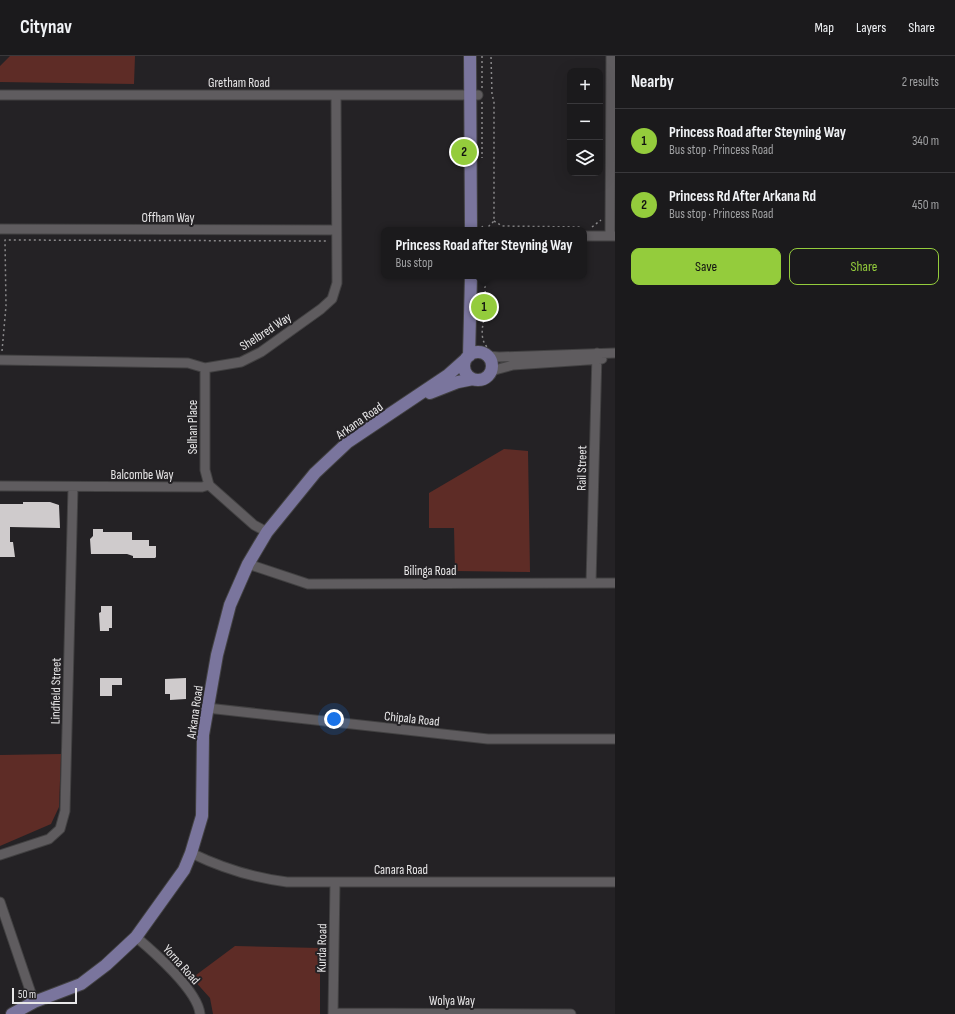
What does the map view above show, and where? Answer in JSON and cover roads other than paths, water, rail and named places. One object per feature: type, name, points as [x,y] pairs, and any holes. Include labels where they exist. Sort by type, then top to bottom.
[{"type":"main road","points":[[470,56],[474,95],[477,227]]},
{"type":"main road","points":[[474,95],[478,56]]},
{"type":"main road","points":[[471,279],[468,357],[465,370],[473,379],[484,379],[491,372],[491,360],[478,336],[478,279]]},
{"type":"main road","points":[[468,357],[473,353],[487,353]]},
{"type":"main road","name":"Arkana Road","points":[[10,1013],[80,984],[106,965],[136,938],[184,870],[191,853],[202,816],[203,736],[217,655],[230,606],[248,564],[267,532],[315,473],[348,442],[448,375],[468,357]]},
{"type":"main road","name":"Arkana Road","points":[[409,402],[458,382],[473,379]]},
{"type":"street","points":[[587,232],[613,236],[613,79],[611,56]]},
{"type":"street","name":"Gretham Road","points":[[0,95],[474,95]]},
{"type":"street","name":"Shelbred Way","points":[[4,360],[188,363],[205,368],[241,362],[261,352],[321,309],[332,299],[337,283],[336,95]]},
{"type":"street","name":"Offham Way","points":[[0,230],[336,230]]},
{"type":"street","points":[[487,353],[596,356],[615,359]]},
{"type":"street","points":[[491,372],[513,365],[615,353]]},
{"type":"street","name":"Rail Street","points":[[591,583],[596,356]]},
{"type":"street","name":"Selhan Place","points":[[205,368],[205,470],[209,485]]},
{"type":"street","points":[[209,485],[254,525],[267,532]]},
{"type":"street","name":"Balcombe Way","points":[[0,486],[202,487],[209,485]]},
{"type":"street","name":"Lindfield Street","points":[[0,855],[48,839],[60,830],[65,811],[73,487]]},
{"type":"street","name":"Bilinga Road","points":[[248,564],[308,584],[615,583]]},
{"type":"street","name":"Chipala Road","points":[[208,708],[488,739],[615,739]]},
{"type":"street","name":"Canara Road","points":[[191,853],[212,863],[259,878],[287,882],[615,882]]},
{"type":"street","name":"Kurda Road","points":[[333,1014],[335,882]]},
{"type":"street","points":[[0,902],[34,1002]]},
{"type":"street","name":"Yorna Road","points":[[136,938],[152,950],[193,996],[200,1014]]},
{"type":"street","name":"Wolya Way","points":[[333,1014],[571,1014]]},
{"type":"place","name":"Princess Rd After Arkana Rd","points":[[464,152]]},
{"type":"place","name":"Princess Road after Steyning Way","points":[[484,307]]}]
